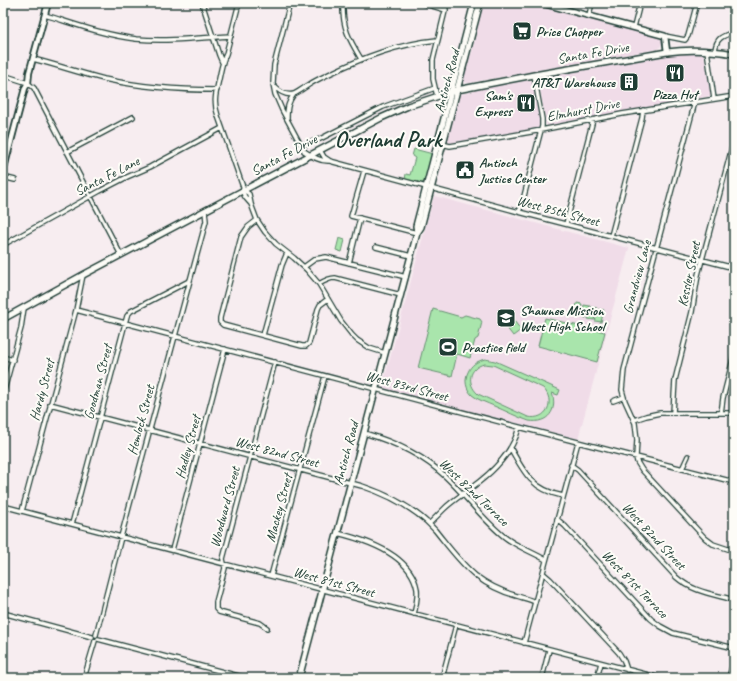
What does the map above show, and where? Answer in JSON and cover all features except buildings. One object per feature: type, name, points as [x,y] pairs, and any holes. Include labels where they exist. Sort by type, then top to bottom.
[{"type":"main road","name":"Antioch Road","points":[[454,91],[474,3]]},
{"type":"main road","name":"Antioch Road","points":[[299,678],[417,233],[421,226],[428,188],[440,143],[480,3]]},
{"type":"main road","name":"Santa Fe Drive","points":[[3,319],[310,155],[381,118],[408,106],[454,91],[534,75],[667,52],[682,50],[707,50],[734,54]]},
{"type":"street","points":[[3,172],[28,83],[48,3]]},
{"type":"street","points":[[202,3],[222,62]]},
{"type":"street","points":[[239,3],[226,54],[222,62],[215,100],[216,110],[244,190],[244,197],[251,204],[258,220],[271,240],[304,267],[319,284],[341,321],[352,335],[368,348],[385,354]]},
{"type":"street","points":[[290,3],[274,65],[273,80],[278,102],[304,151],[310,155]]},
{"type":"street","points":[[343,3],[343,15],[346,31],[361,59]]},
{"type":"street","points":[[422,3],[446,10]]},
{"type":"street","points":[[437,96],[433,60],[447,3]]},
{"type":"street","points":[[542,3],[685,40],[688,36],[697,3]]},
{"type":"street","points":[[589,15],[592,3]]},
{"type":"street","points":[[634,27],[640,3]]},
{"type":"street","points":[[45,14],[102,33],[137,39],[170,40],[231,36]]},
{"type":"street","points":[[715,51],[716,44],[719,39],[734,32]]},
{"type":"street","points":[[665,36],[667,52]]},
{"type":"street","points":[[287,119],[287,108],[294,94],[312,83],[361,59],[398,47],[438,40]]},
{"type":"street","points":[[707,50],[714,99]]},
{"type":"street","points":[[33,59],[90,76],[149,87],[217,90]]},
{"type":"street","points":[[3,75],[28,83],[34,88],[121,255]]},
{"type":"street","points":[[519,212],[541,130],[542,120],[534,75]]},
{"type":"street","points":[[274,86],[281,92],[294,94]]},
{"type":"street","points":[[301,146],[320,139],[383,107],[435,88]]},
{"type":"street","name":"Elmhurst Drive","points":[[440,143],[450,146],[643,110],[734,96]]},
{"type":"street","name":"Grandview Lane","points":[[636,457],[637,440],[634,420],[627,406],[622,385],[624,370],[695,102]]},
{"type":"street","points":[[611,236],[643,110]]},
{"type":"street","points":[[67,152],[133,117]]},
{"type":"street","points":[[566,224],[593,120]]},
{"type":"street","name":"Santa Fe Lane","points":[[3,245],[91,196],[150,167],[222,128]]},
{"type":"street","name":"Kessler Street","points":[[673,413],[675,380],[692,312],[698,275],[734,140]]},
{"type":"street","points":[[320,150],[324,157],[330,161]]},
{"type":"street","name":"West 85th Street","points":[[310,155],[325,162],[330,161],[734,268]]},
{"type":"street","points":[[364,171],[351,216],[417,233]]},
{"type":"street","points":[[3,177],[15,180]]},
{"type":"street","name":"Hemlock Street","points":[[84,678],[206,221],[205,211]]},
{"type":"street","points":[[349,263],[360,218]]},
{"type":"street","points":[[258,220],[248,227],[241,237],[220,322],[223,325],[306,346],[309,343],[318,309],[320,305],[328,298]]},
{"type":"street","points":[[376,247],[411,256]]},
{"type":"street","points":[[263,335],[282,265],[287,253]]},
{"type":"street","points":[[304,267],[315,259],[326,257],[406,277]]},
{"type":"street","name":"Hardy Street","points":[[22,511],[76,310],[83,275]]},
{"type":"street","points":[[319,284],[331,278],[335,278],[401,295]]},
{"type":"street","name":"Goodman Street","points":[[72,524],[127,316],[131,311],[190,280]]},
{"type":"street","points":[[3,394],[22,324],[24,308]]},
{"type":"street","name":"West 83rd Street","points":[[76,310],[733,482]]},
{"type":"street","name":"Hadley Street","points":[[172,550],[225,349]]},
{"type":"street","points":[[721,413],[723,398],[734,355]]},
{"type":"street","points":[[3,357],[13,360]]},
{"type":"street","name":"Woodward Street","points":[[267,628],[260,623],[219,612],[216,610],[216,602],[225,568],[223,559],[275,362]]},
{"type":"street","name":"Mackey Street","points":[[271,576],[325,376]]},
{"type":"street","points":[[613,401],[624,396]]},
{"type":"street","name":"West 82nd Street","points":[[50,404],[350,483],[385,494],[409,508],[429,524],[458,559],[476,576],[507,593],[535,602]]},
{"type":"street","points":[[634,420],[653,414],[734,413]]},
{"type":"street","points":[[429,524],[444,508],[463,495],[494,469],[511,449],[519,427]]},
{"type":"street","name":"West 82nd Terrace","points":[[364,433],[388,440],[415,454],[438,470],[505,538],[546,560]]},
{"type":"street","points":[[524,643],[578,442]]},
{"type":"street","points":[[511,449],[523,471],[532,482],[546,490],[563,496]]},
{"type":"street","points":[[682,469],[688,456]]},
{"type":"street","points":[[636,457],[639,466],[645,474],[705,538],[713,544],[734,551]]},
{"type":"street","name":"West 82nd Street","points":[[571,465],[578,470],[682,582],[696,590],[734,600]]},
{"type":"street","points":[[733,482],[734,477]]},
{"type":"street","name":"West 81st Street","points":[[3,506],[651,677],[660,678]]},
{"type":"street","name":"West 81st Terrace","points":[[557,519],[651,619],[660,626],[673,632],[734,648]]},
{"type":"street","points":[[337,533],[380,548],[405,566],[413,577],[417,590],[414,614]]},
{"type":"street","points":[[543,573],[619,654],[624,661],[627,670]]},
{"type":"street","points":[[3,613],[246,678]]},
{"type":"street","points":[[442,678],[456,625]]},
{"type":"street","points":[[542,678],[550,650]]},
{"type":"street","points":[[597,678],[601,663]]},
{"type":"street","points":[[730,678],[734,663]]},
{"type":"shaded area","points":[[483,3],[530,3],[659,36],[662,44],[657,49],[468,83],[463,81],[463,77],[466,65],[472,52]]},
{"type":"shaded area","points":[[679,54],[701,54],[704,56],[711,93],[710,96],[579,120],[551,127],[546,124],[539,82],[540,78]]},
{"type":"shaded area","points":[[529,80],[533,83],[541,125],[539,128],[454,144],[447,142],[459,95]]},
{"type":"shaded area","name":"Shawnee Mission West High School","points":[[434,196],[629,248],[578,439],[382,388]]},
{"type":"green space","points":[[414,149],[433,154],[425,181],[422,183],[405,179],[406,174],[410,175],[415,158],[412,156]]},
{"type":"green space","points":[[339,238],[345,240],[342,252],[336,250]]},
{"type":"green space","points":[[577,303],[582,304],[579,316],[574,315]]},
{"type":"green space","points":[[584,305],[590,306],[586,318],[581,317]]},
{"type":"green space","points":[[591,307],[597,308],[594,320],[588,319]]},
{"type":"green space","name":"Practice field","points":[[433,309],[461,317],[465,315],[480,319],[482,322],[478,338],[475,340],[470,358],[457,354],[452,376],[418,368]]},
{"type":"green space","points":[[599,309],[604,310],[601,322],[595,321]]},
{"type":"green space","points":[[511,317],[521,330],[513,336],[503,323]]},
{"type":"green space","points":[[545,318],[605,332],[597,362],[538,346]]},
{"type":"green space","points":[[485,359],[495,361],[560,390],[558,395],[552,393],[554,405],[550,414],[541,420],[529,421],[472,395],[466,384],[467,375],[473,365]],"holes":[[[484,364],[493,365],[543,388],[549,399],[548,409],[545,413],[540,416],[528,417],[478,394],[472,385],[472,372]]]},
{"type":"place","name":"Price Chopper","points":[[522,31]]},
{"type":"place","name":"Pizza Hut","points":[[675,73]]},
{"type":"place","name":"AT&T Warehouse","points":[[629,82]]},
{"type":"place","name":"Sam's Express","points":[[526,103]]},
{"type":"place","name":"Antioch Justice Center","points":[[465,170]]},
{"type":"place","name":"Shawnee Mission West High School","points":[[506,318]]},
{"type":"place","name":"Practice field","points":[[448,347]]},
{"type":"district","name":"Overland Park","points":[[388,140]]}]
